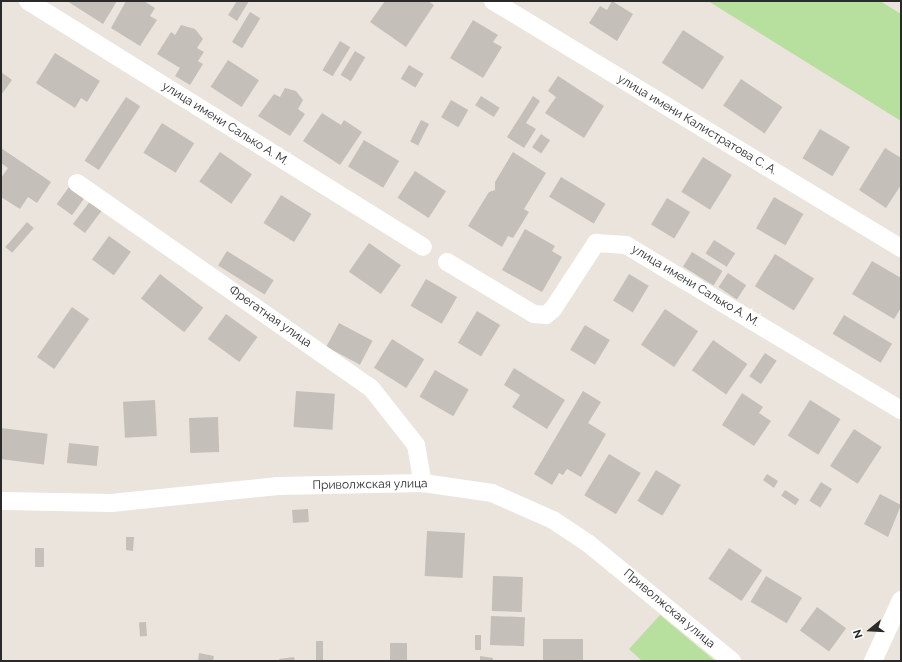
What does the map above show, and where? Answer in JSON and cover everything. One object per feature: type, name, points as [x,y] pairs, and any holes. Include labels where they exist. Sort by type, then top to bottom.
[{"type":"street","name":"улица имени Калистратова С. А.","points":[[493,1],[901,248]]},
{"type":"street","name":"улица имени Салько А. М.","points":[[40,4],[423,247]]},
{"type":"street","name":"Фрегатная улица","points":[[77,183],[372,388],[416,445],[423,483]]},
{"type":"street","name":"улица имени Салько А. М.","points":[[447,262],[534,314],[546,315],[553,309],[596,243],[626,244],[901,410]]},
{"type":"street","name":"Приволжская улица","points":[[1,501],[111,503],[278,486],[423,483],[492,493],[553,520],[589,544],[732,661]]},
{"type":"street","points":[[873,661],[901,600]]},
{"type":"green space","points":[[708,1],[880,1],[901,14],[901,121]]},
{"type":"green space","points":[[660,615],[715,661],[642,661],[629,649]]},
{"type":"building","points":[[67,1],[117,1],[103,24]]},
{"type":"building","points":[[126,1],[144,1],[155,8],[150,16],[157,20],[140,46],[111,28]]},
{"type":"building","points":[[237,1],[249,1],[237,21],[228,15]]},
{"type":"building","points":[[385,1],[428,1],[434,5],[406,47],[370,22]]},
{"type":"building","points":[[612,1],[633,14],[617,41],[589,23],[600,6],[607,10]]},
{"type":"building","points":[[250,12],[260,18],[242,48],[232,42]]},
{"type":"building","points":[[473,20],[498,35],[493,42],[502,47],[483,78],[450,58]]},
{"type":"building","points":[[181,25],[195,29],[203,39],[197,48],[204,52],[198,61],[203,64],[190,85],[175,76],[180,68],[157,54],[171,32],[175,35]]},
{"type":"building","points":[[683,30],[724,57],[703,89],[662,63]]},
{"type":"building","points":[[340,41],[350,47],[333,76],[322,70]]},
{"type":"building","points":[[355,51],[365,57],[351,81],[341,75]]},
{"type":"building","points":[[55,53],[100,81],[87,102],[81,98],[75,108],[36,83]]},
{"type":"building","points":[[228,60],[259,80],[242,107],[211,87]]},
{"type":"building","points":[[409,65],[424,74],[415,87],[401,79]]},
{"type":"building","points":[[1,72],[12,80],[1,95]]},
{"type":"building","points":[[558,76],[604,106],[584,138],[545,113],[556,97],[548,91]]},
{"type":"building","points":[[741,79],[782,107],[765,133],[723,106]]},
{"type":"building","points":[[285,88],[296,91],[303,100],[298,109],[305,114],[290,136],[258,116],[274,94],[280,97]]},
{"type":"building","points":[[481,96],[500,108],[494,117],[475,105]]},
{"type":"building","points":[[533,96],[540,101],[526,123],[536,129],[524,148],[507,137]]},
{"type":"building","points":[[126,97],[140,106],[99,170],[85,161]]},
{"type":"building","points":[[451,100],[468,110],[458,127],[441,117]]},
{"type":"building","points":[[322,113],[341,125],[344,120],[362,132],[340,165],[303,141]]},
{"type":"building","points":[[421,120],[429,124],[418,145],[410,141]]},
{"type":"building","points":[[162,123],[194,143],[176,173],[143,153]]},
{"type":"building","points":[[820,129],[850,147],[832,176],[802,158]]},
{"type":"building","points":[[541,134],[550,140],[541,153],[532,147]]},
{"type":"building","points":[[364,140],[399,161],[383,188],[348,167]]},
{"type":"building","points":[[1,148],[51,182],[37,203],[28,197],[20,209],[1,197],[1,178],[8,168],[1,163]]},
{"type":"building","points":[[885,148],[901,158],[901,185],[886,208],[859,190]]},
{"type":"building","points":[[220,152],[252,174],[231,204],[199,181]]},
{"type":"building","points":[[513,152],[546,173],[524,209],[529,212],[513,238],[508,236],[502,247],[468,226],[489,192],[495,190],[495,182]]},
{"type":"building","points":[[703,157],[732,175],[710,210],[681,192]]},
{"type":"building","points":[[415,171],[446,191],[429,218],[398,198]]},
{"type":"building","points":[[561,177],[606,204],[594,223],[549,197]]},
{"type":"building","points":[[69,187],[84,198],[72,215],[57,204]]},
{"type":"building","points":[[281,195],[312,214],[294,242],[264,223]]},
{"type":"building","points":[[774,197],[803,214],[785,245],[756,228]]},
{"type":"building","points":[[667,198],[690,212],[674,238],[651,225]]},
{"type":"building","points":[[91,200],[103,209],[85,233],[73,224]]},
{"type":"building","points":[[27,222],[34,228],[12,253],[5,247]]},
{"type":"building","points":[[525,229],[555,246],[552,251],[562,257],[542,292],[502,270]]},
{"type":"building","points":[[109,236],[131,252],[114,275],[92,259]]},
{"type":"building","points":[[714,240],[735,253],[727,267],[706,254]]},
{"type":"building","points":[[369,243],[401,265],[381,294],[349,272]]},
{"type":"building","points":[[227,251],[274,280],[265,295],[218,265]]},
{"type":"building","points":[[692,252],[723,271],[714,285],[683,266]]},
{"type":"building","points":[[775,254],[814,278],[794,311],[755,286]]},
{"type":"building","points":[[872,261],[901,278],[901,308],[894,319],[852,294]]},
{"type":"building","points":[[728,273],[746,285],[737,299],[718,287]]},
{"type":"building","points":[[160,274],[203,308],[184,332],[141,298]]},
{"type":"building","points":[[629,274],[649,286],[633,312],[613,301]]},
{"type":"building","points":[[426,279],[457,297],[442,324],[410,306]]},
{"type":"building","points":[[72,307],[89,319],[54,369],[37,357]]},
{"type":"building","points":[[665,309],[698,331],[674,367],[641,345]]},
{"type":"building","points":[[477,311],[500,325],[481,357],[458,343]]},
{"type":"building","points":[[226,314],[258,337],[239,362],[208,339]]},
{"type":"building","points":[[844,315],[892,344],[881,363],[833,334]]},
{"type":"building","points":[[339,323],[373,341],[360,365],[326,347]]},
{"type":"building","points":[[585,325],[610,340],[595,365],[570,350]]},
{"type":"building","points":[[392,339],[424,359],[406,388],[374,368]]},
{"type":"building","points":[[713,340],[747,364],[726,394],[692,370]]},
{"type":"building","points":[[765,353],[777,361],[761,384],[749,376]]},
{"type":"building","points":[[514,368],[565,400],[547,429],[512,407],[520,395],[504,385]]},
{"type":"building","points":[[435,370],[469,390],[453,416],[420,397]]},
{"type":"building","points":[[296,391],[335,394],[332,430],[293,427]]},
{"type":"building","points":[[583,391],[601,402],[588,423],[606,434],[581,477],[567,469],[563,475],[559,473],[552,485],[534,474]]},
{"type":"building","points":[[742,393],[763,407],[759,413],[771,421],[754,446],[722,425]]},
{"type":"building","points":[[155,400],[157,436],[125,438],[123,402]]},
{"type":"building","points":[[810,400],[841,419],[818,455],[788,436]]},
{"type":"building","points":[[218,417],[219,452],[190,453],[189,418]]},
{"type":"building","points":[[1,428],[48,434],[44,464],[1,459]]},
{"type":"building","points":[[854,429],[882,447],[858,484],[830,466]]},
{"type":"building","points":[[69,443],[99,446],[97,466],[67,463]]},
{"type":"building","points":[[609,454],[641,473],[616,514],[584,495]]},
{"type":"building","points":[[656,470],[681,485],[662,516],[637,501]]},
{"type":"building","points":[[767,474],[778,481],[774,488],[763,480]]},
{"type":"building","points":[[821,482],[832,489],[820,508],[809,501]]},
{"type":"building","points":[[785,490],[799,499],[795,505],[781,496]]},
{"type":"building","points":[[880,494],[901,505],[888,537],[864,524]]},
{"type":"building","points":[[308,509],[309,522],[293,523],[292,510]]},
{"type":"building","points":[[427,531],[465,533],[463,578],[425,576]]},
{"type":"building","points":[[126,537],[134,537],[133,551],[126,550]]},
{"type":"building","points":[[35,548],[44,548],[44,567],[35,567]]},
{"type":"building","points":[[729,548],[762,570],[741,601],[708,579]]},
{"type":"building","points":[[493,576],[523,577],[522,612],[492,611]]},
{"type":"building","points":[[766,576],[802,598],[787,623],[751,602]]},
{"type":"building","points":[[817,607],[846,628],[829,652],[800,630]]},
{"type":"building","points":[[491,616],[525,617],[524,646],[490,645]]},
{"type":"building","points":[[139,622],[146,622],[147,636],[140,636]]},
{"type":"building","points":[[475,635],[481,635],[481,650],[475,650]]},
{"type":"building","points":[[543,639],[583,639],[583,661],[543,661]]},
{"type":"building","points":[[316,641],[323,641],[323,661],[316,661]]},
{"type":"building","points":[[390,643],[407,643],[407,661],[390,661]]},
{"type":"building","points":[[199,653],[214,656],[213,661],[198,661]]},
{"type":"building","points":[[480,656],[493,658],[493,661],[480,661]]},
{"type":"building","points":[[294,657],[295,661],[280,661],[279,659]]}]
